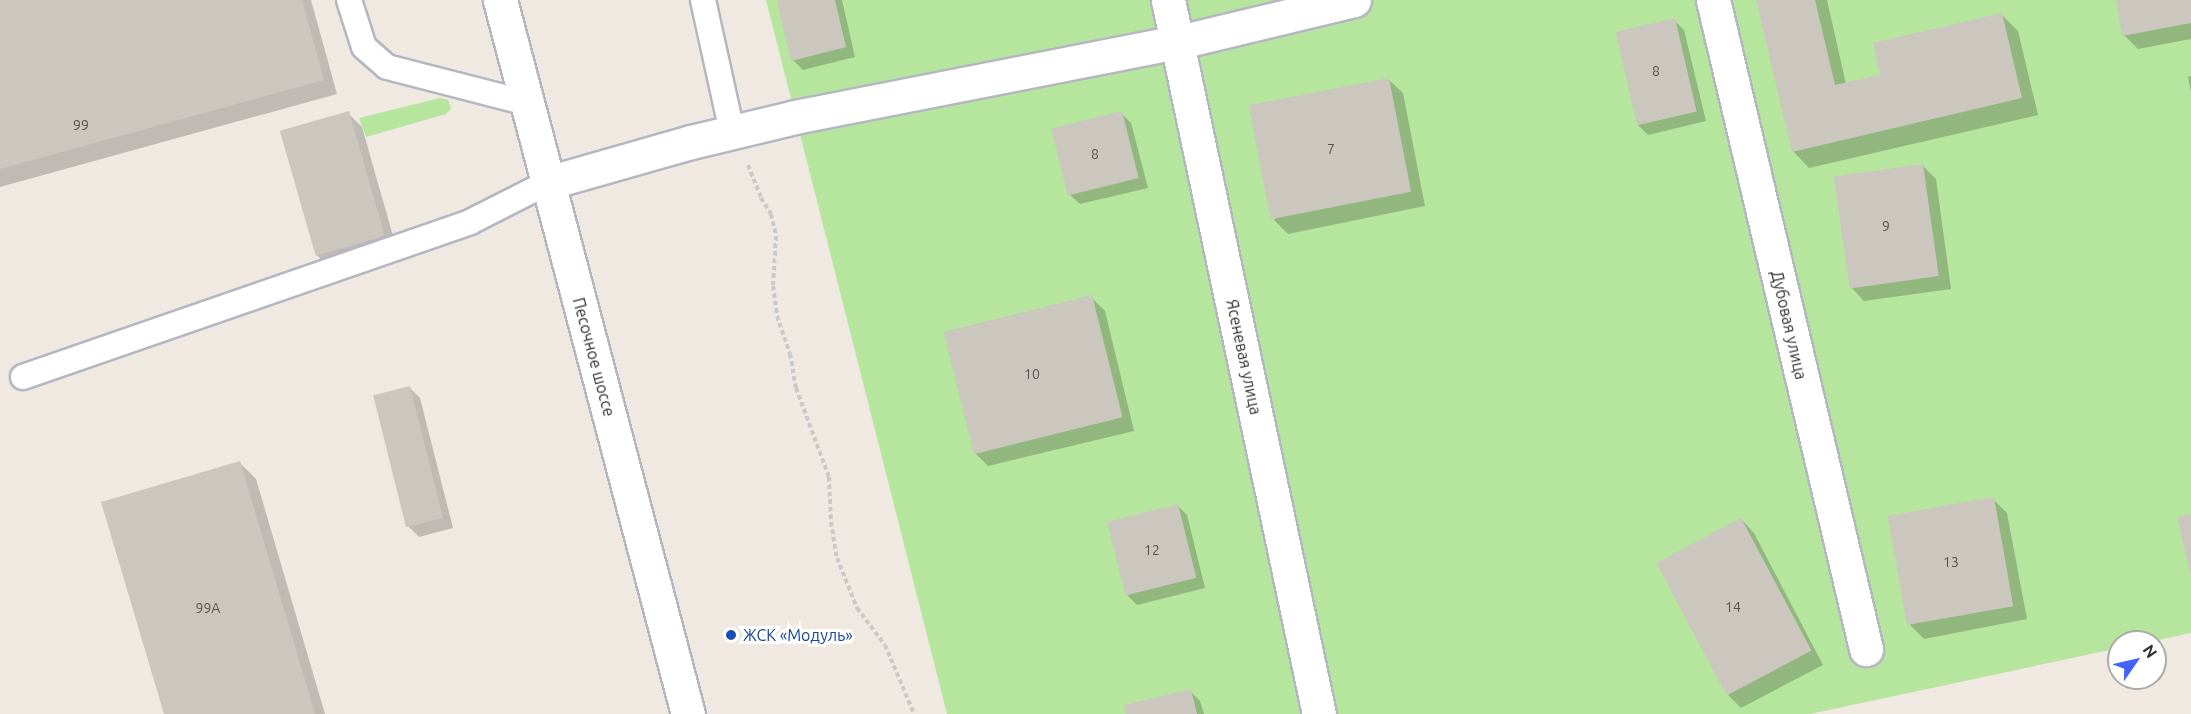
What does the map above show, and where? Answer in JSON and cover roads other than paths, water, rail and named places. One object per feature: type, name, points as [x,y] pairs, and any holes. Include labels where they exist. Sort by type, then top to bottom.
[{"type":"street","name":"Песочное шоссе","points":[[500,0],[688,714]]},
{"type":"street","name":"Ясеневая улица","points":[[1168,0],[1179,42],[1319,714]]},
{"type":"street","points":[[547,183],[732,132],[806,115],[1179,42],[1354,0]]},
{"type":"street","name":"Дубовая улица","points":[[1713,0],[1866,649]]},
{"type":"lane","points":[[349,0],[364,47],[387,67],[527,103]]},
{"type":"lane","points":[[703,0],[723,79],[732,132]]},
{"type":"lane","points":[[23,377],[470,222],[547,183]]},
{"type":"place","name":"ЖСК «Модуль»","points":[[731,635]]}]
